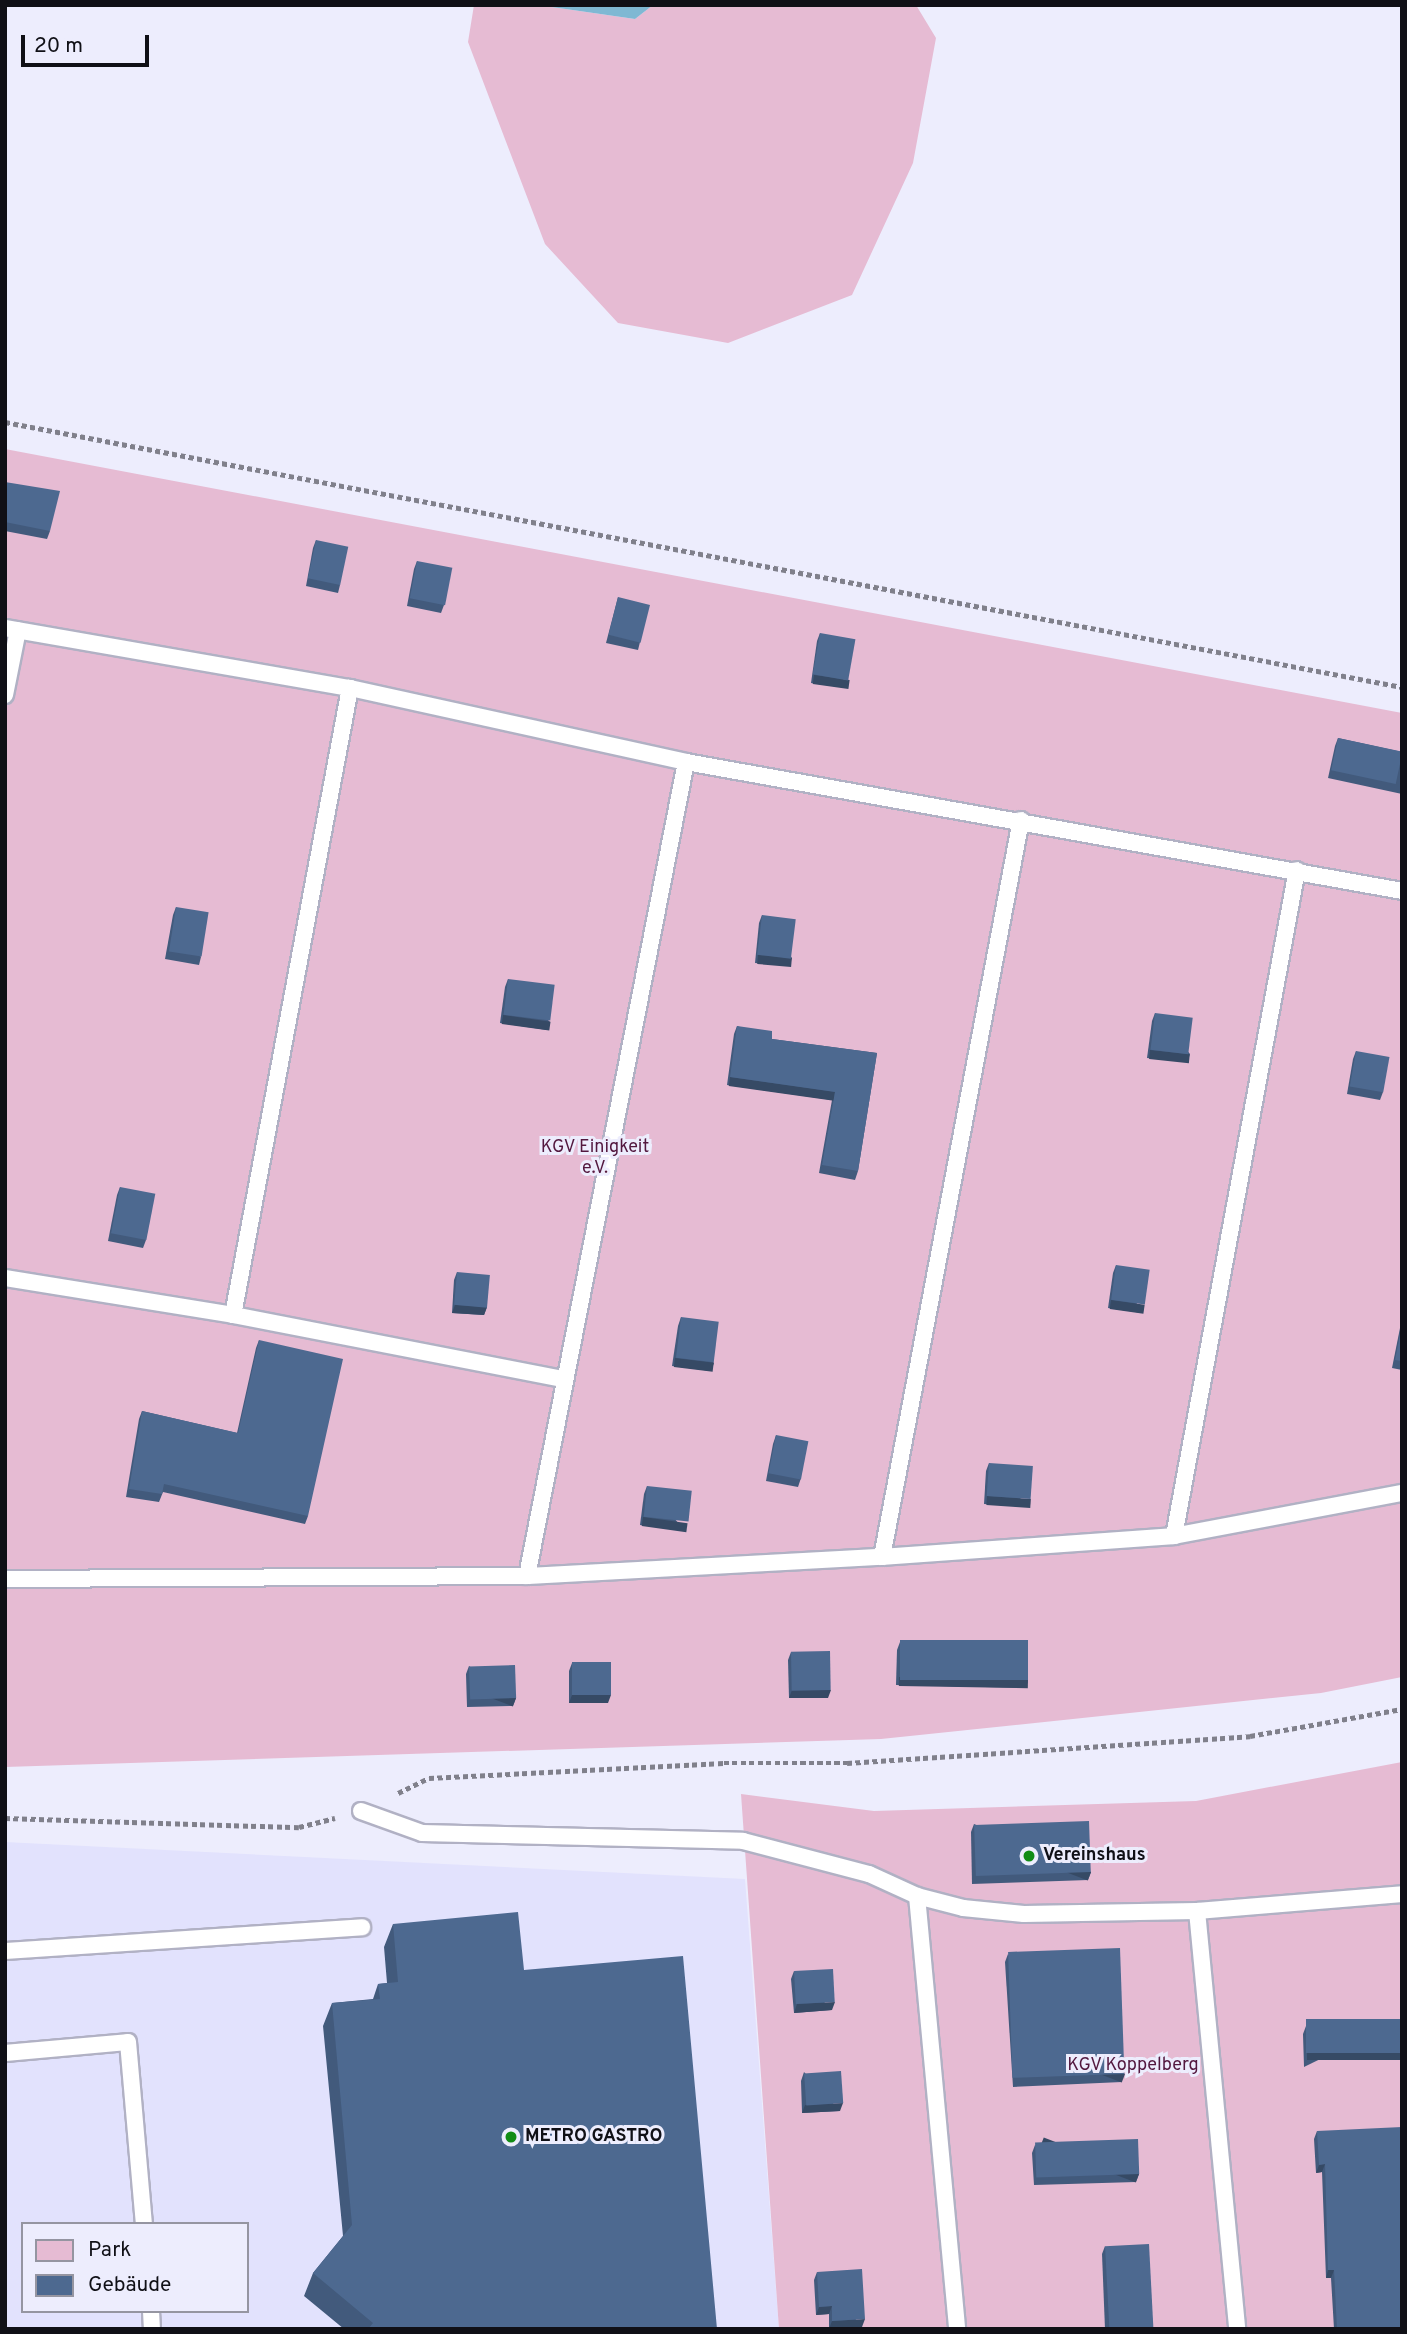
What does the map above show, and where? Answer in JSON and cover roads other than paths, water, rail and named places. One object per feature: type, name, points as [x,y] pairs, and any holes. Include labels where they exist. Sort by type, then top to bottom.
[{"type":"lane","points":[[5,695],[12,629],[350,688],[686,762],[1021,820],[1402,891]]},
{"type":"lane","points":[[233,1315],[350,688]]},
{"type":"lane","points":[[527,1576],[562,1379],[686,762]]},
{"type":"lane","points":[[881,1557],[1021,820]]},
{"type":"lane","points":[[1174,1536],[1297,870]]},
{"type":"lane","points":[[5,1278],[233,1315],[562,1379]]},
{"type":"lane","points":[[5,1579],[527,1576],[881,1557],[1174,1536],[1402,1493]]},
{"type":"lane","points":[[361,1811],[422,1833],[743,1841],[869,1874],[917,1896],[963,1908],[1024,1914],[1197,1911],[1402,1894]]},
{"type":"lane","points":[[917,1896],[957,2329]]},
{"type":"lane","points":[[1197,1911],[1237,2329]]},
{"type":"lane","points":[[5,1951],[362,1927]]},
{"type":"lane","points":[[5,2053],[128,2042],[144,2222]]},
{"type":"place","name":"Vereinshaus","points":[[1029,1856]]},
{"type":"place","name":"METRO GASTRO","points":[[511,2137]]},
{"type":"park label","name":"KGV Einigkeit e.V.","points":[[595,1159]]},
{"type":"park label","name":"KGV Koppelberg","points":[[1133,2066]]}]
